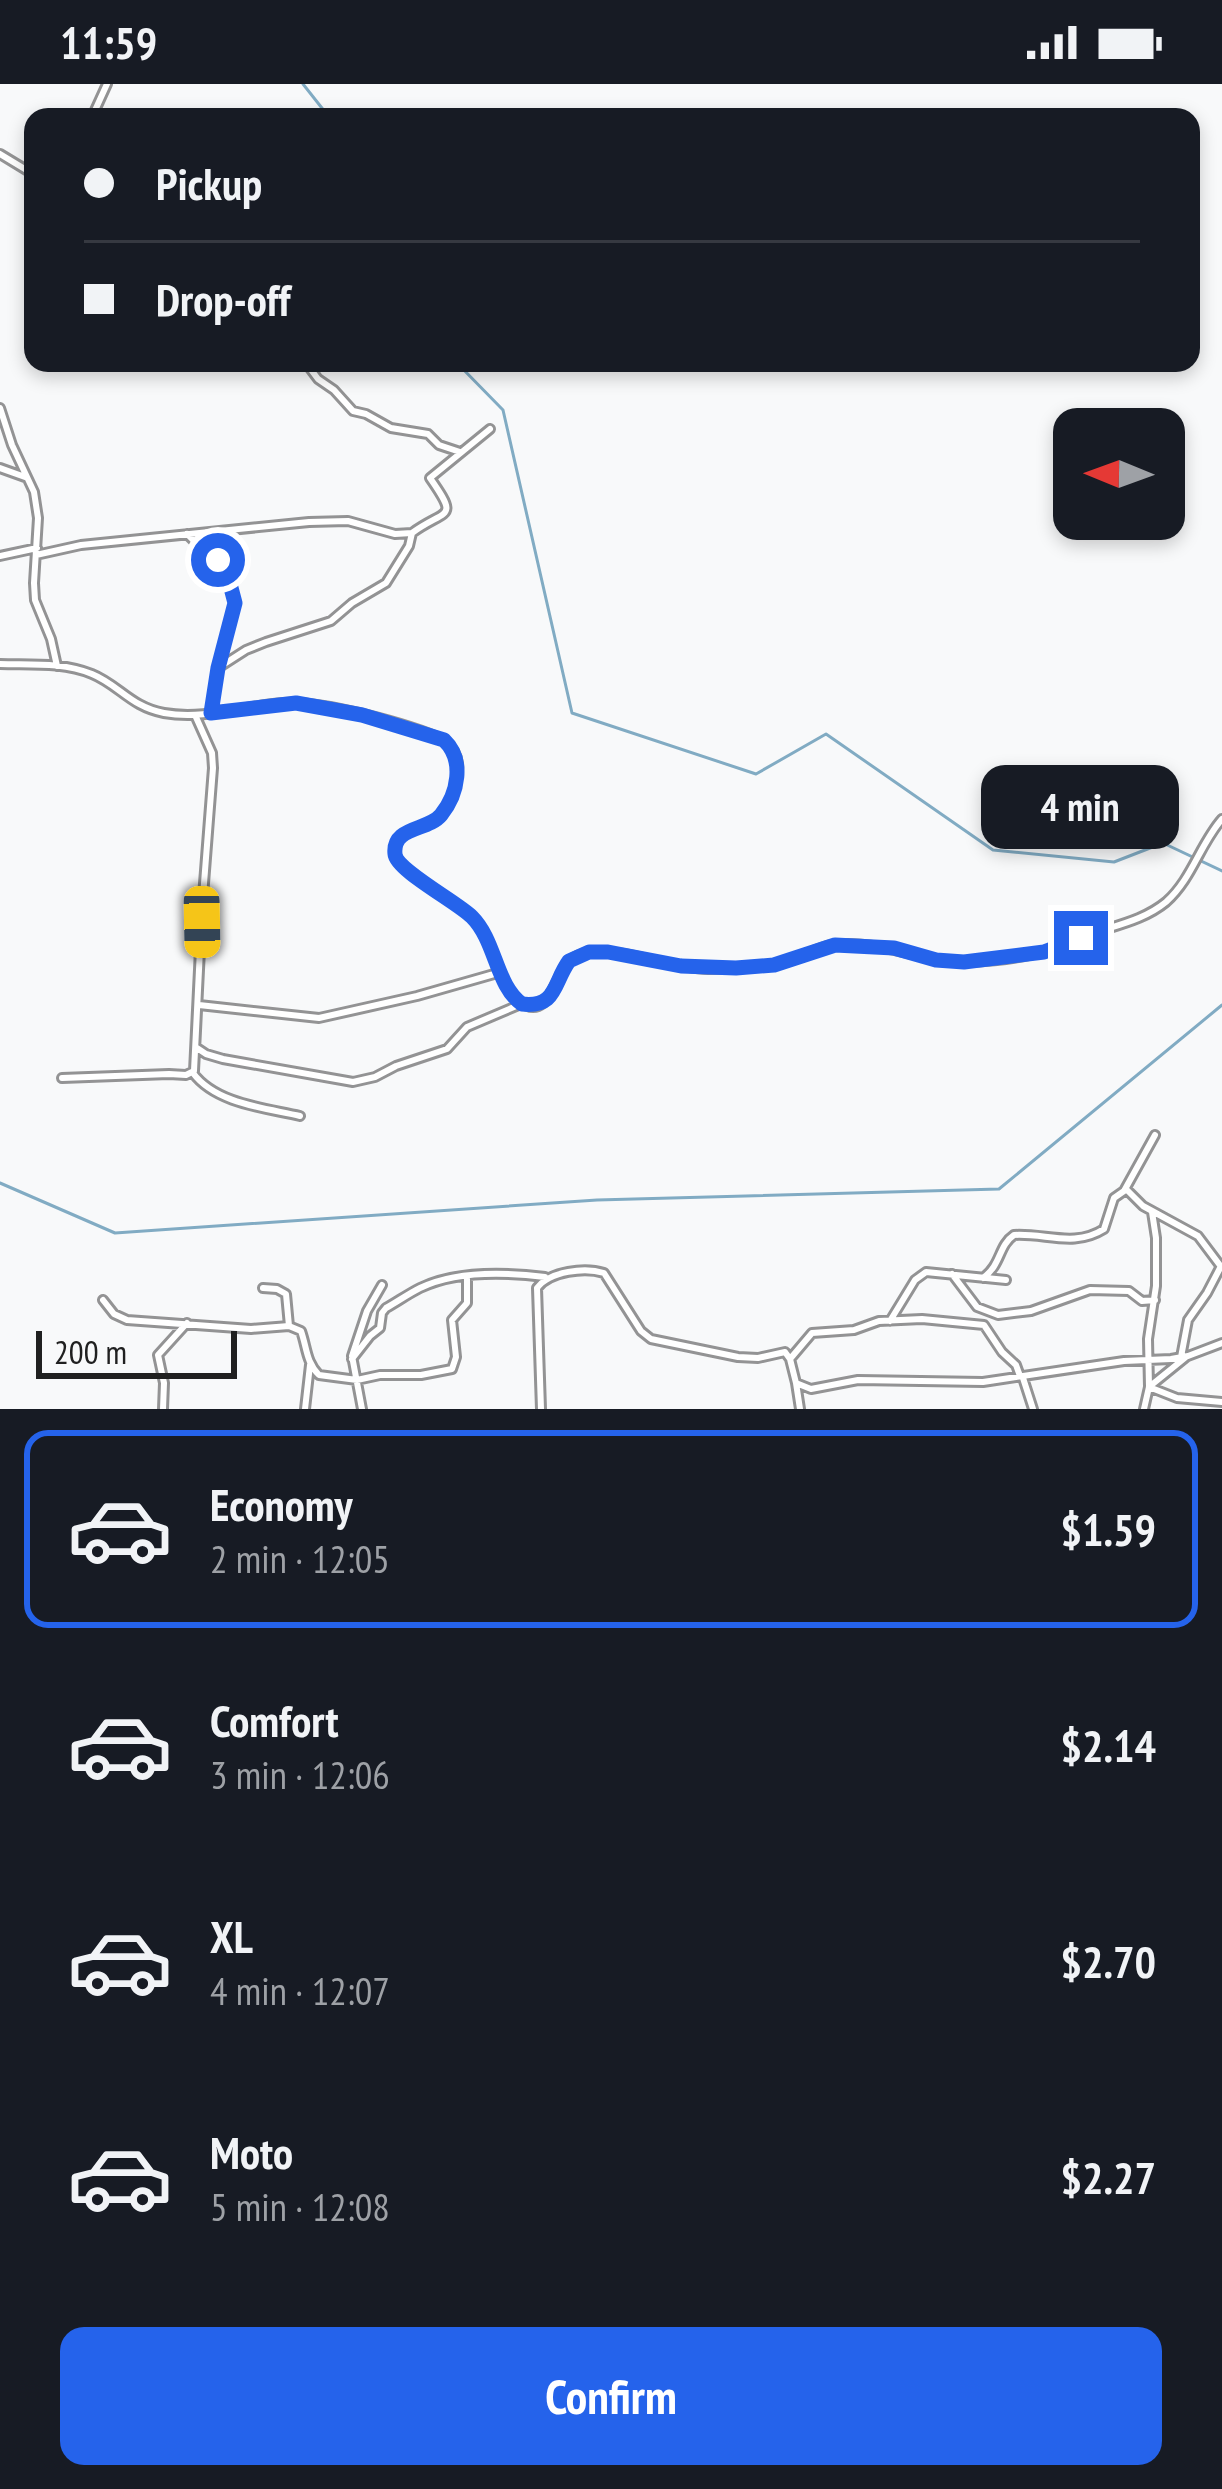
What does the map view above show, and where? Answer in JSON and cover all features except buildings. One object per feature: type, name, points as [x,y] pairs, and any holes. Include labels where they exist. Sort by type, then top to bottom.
[{"type":"street","points":[[313,372],[352,411],[398,430],[428,434],[439,445],[460,452]]},
{"type":"street","points":[[0,408],[28,478],[38,518],[35,601],[57,666]]},
{"type":"street","points":[[0,556],[332,521],[412,533],[444,514],[447,507],[430,478],[490,429]]},
{"type":"street","points":[[0,468],[28,478]]},
{"type":"street","points":[[218,668],[266,642],[331,621],[386,583],[412,533]]},
{"type":"street","points":[[187,534],[214,555],[234,596],[211,713]]},
{"type":"street","points":[[0,664],[57,666],[94,674],[145,708],[195,716],[296,703],[362,715],[444,740],[458,763],[446,806],[434,821],[401,835],[395,856],[402,868],[476,920],[509,991],[522,1004]]},
{"type":"street","points":[[193,1073],[213,768],[212,753],[195,716]]},
{"type":"street","points":[[196,1048],[223,1059],[353,1082],[447,1049],[467,1027],[522,1004],[545,1002],[569,961],[589,952],[708,969],[774,965],[835,945],[894,948],[964,962],[1044,952],[1142,918],[1166,901],[1222,819]]},
{"type":"street","points":[[199,1005],[319,1018],[502,972]]},
{"type":"street","points":[[62,1078],[193,1073],[208,1087],[252,1106],[300,1116]]},
{"type":"street","points":[[983,1278],[993,1271],[1006,1241],[1014,1235],[1067,1240],[1104,1229],[1114,1198],[1126,1189],[1155,1135]]},
{"type":"street","points":[[1126,1189],[1152,1212],[1198,1236],[1221,1266],[1188,1320],[1184,1356],[1150,1384]]},
{"type":"street","points":[[1144,1409],[1155,1300],[1152,1212]]},
{"type":"street","points":[[541,1409],[539,1284],[570,1273],[601,1271],[640,1331],[660,1342],[748,1358],[782,1352],[790,1359],[800,1409]]},
{"type":"street","points":[[890,1321],[921,1274],[1006,1280]]},
{"type":"street","points":[[952,1274],[977,1306],[998,1315],[1031,1311],[1090,1290],[1129,1291],[1142,1301],[1155,1300]]},
{"type":"street","points":[[352,1359],[380,1328],[386,1308],[421,1288],[467,1276],[549,1278]]},
{"type":"street","points":[[310,1365],[319,1375],[357,1380],[452,1369],[456,1357],[452,1320],[467,1303],[467,1276]]},
{"type":"street","points":[[362,1409],[352,1359],[367,1311],[382,1285]]},
{"type":"street","points":[[263,1288],[286,1294],[289,1326]]},
{"type":"street","points":[[103,1300],[114,1314],[127,1320],[251,1329],[289,1326],[303,1334],[310,1365],[305,1409]]},
{"type":"street","points":[[790,1359],[812,1333],[854,1330],[873,1322],[922,1319],[984,1325],[1016,1365],[1033,1409]]},
{"type":"street","points":[[163,1409],[158,1354],[187,1323]]},
{"type":"street","points":[[796,1383],[811,1389],[858,1380],[964,1384],[1184,1356],[1222,1342]]},
{"type":"street","points":[[1128,1361],[1143,1370],[1150,1384],[1177,1398],[1222,1402]]},
{"type":"waterway","points":[[303,84],[322,108]]},
{"type":"waterway","points":[[466,372],[503,410],[572,713],[756,774],[826,734],[993,850],[1114,862],[1163,843],[1222,871]]},
{"type":"waterway","points":[[0,1183],[115,1233],[597,1200],[999,1189],[1222,1005]]},
{"type":"route","points":[[218,560],[235,603],[211,713],[296,703],[422,731],[452,747],[458,763],[446,806],[434,821],[401,835],[395,856],[402,868],[476,920],[509,991],[522,1004],[545,1002],[569,961],[589,952],[708,969],[774,965],[835,945],[894,948],[964,962],[1027,956],[1081,938]]}]
